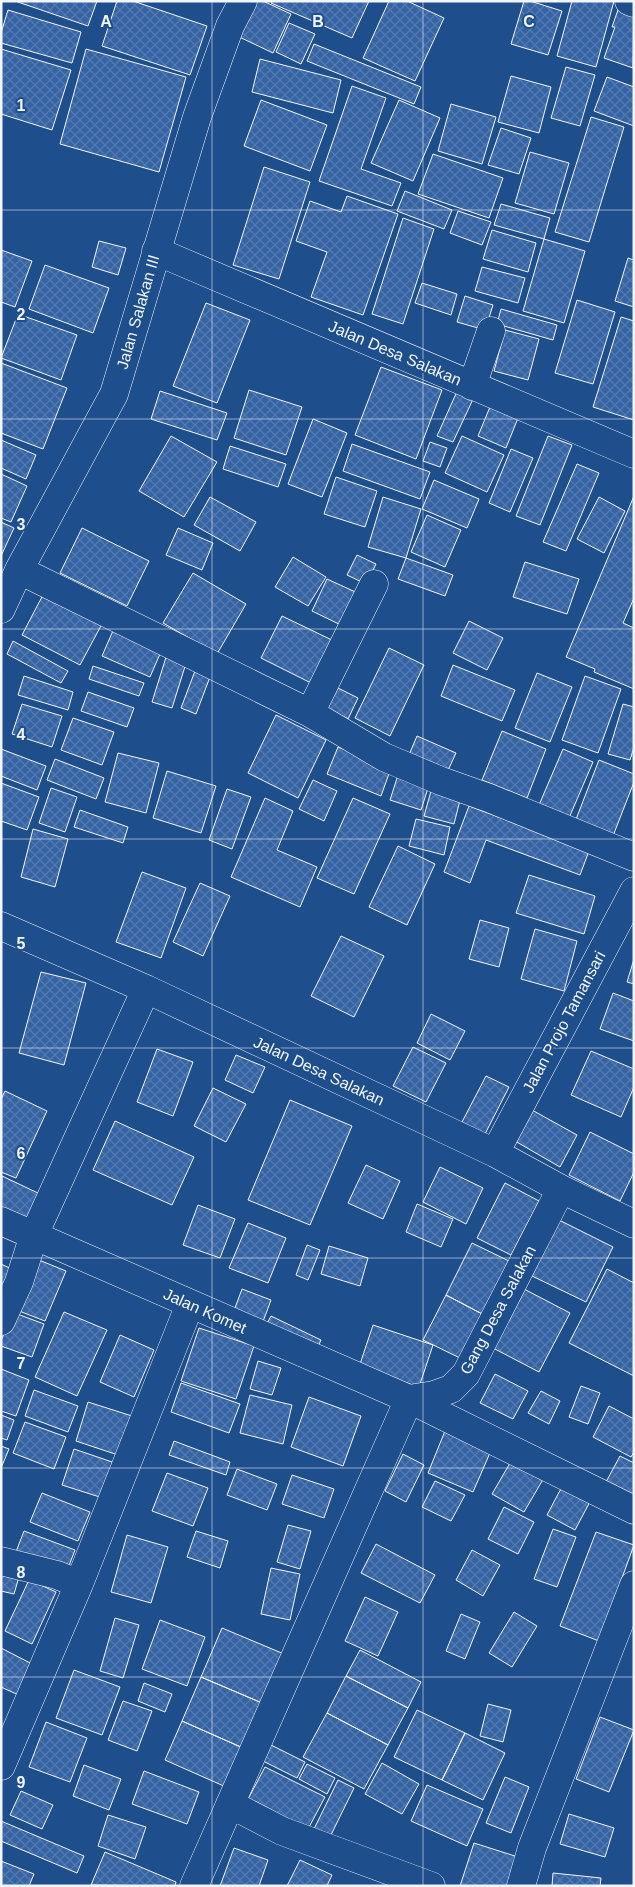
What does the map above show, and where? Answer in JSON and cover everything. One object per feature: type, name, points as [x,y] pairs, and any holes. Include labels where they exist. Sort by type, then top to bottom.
[{"type":"street","name":"Jalan Salakan III","points":[[1,610],[19,570],[114,394],[197,117],[230,26],[243,1]]},
{"type":"street","points":[[630,1],[634,3]]},
{"type":"street","name":"Jalan Desa Salakan","points":[[156,251],[472,386],[633,450]]},
{"type":"street","points":[[472,386],[491,331]]},
{"type":"street","points":[[19,570],[310,713],[384,756],[441,781],[489,798],[634,858]]},
{"type":"street","points":[[310,713],[374,584]]},
{"type":"street","name":"Jalan Projo Tamansari","points":[[495,1153],[634,891]]},
{"type":"street","name":"Jalan Desa Salakan","points":[[1,926],[146,990],[495,1153],[561,1190],[634,1224]]},
{"type":"street","points":[[1,1321],[19,1282],[34,1235],[146,990]]},
{"type":"street","name":"Gang Desa Salakan","points":[[409,1399],[434,1395],[451,1389],[466,1374],[561,1190]]},
{"type":"street","name":"Jalan Komet","points":[[1,1221],[409,1399],[634,1510]]},
{"type":"street","points":[[1,1766],[79,1584],[190,1304]]},
{"type":"street","points":[[194,1886],[409,1399]]},
{"type":"street","points":[[1,1560],[57,1574],[79,1584]]},
{"type":"street","points":[[521,1886],[532,1848],[634,1585]]},
{"type":"street","points":[[230,1804],[282,1831],[431,1886]]},
{"type":"building","points":[[15,1],[97,1],[88,26]]},
{"type":"building","points":[[117,1],[133,1],[207,26],[190,75],[102,46]]},
{"type":"building","points":[[246,1],[263,1],[291,14],[273,53],[231,33]]},
{"type":"building","points":[[272,1],[369,1],[352,38],[271,3]]},
{"type":"building","points":[[389,1],[407,1],[444,18],[415,81],[363,58]]},
{"type":"building","points":[[524,1],[530,1],[562,11],[548,55],[511,44]]},
{"type":"building","points":[[572,1],[614,1],[596,67],[557,56]]},
{"type":"building","points":[[619,7],[634,13],[633,68],[604,58],[615,27],[612,27]]},
{"type":"building","points":[[8,10],[81,32],[72,63],[1,43],[1,33]]},
{"type":"building","points":[[289,23],[315,34],[301,64],[276,52]]},
{"type":"building","points":[[314,44],[421,87],[414,104],[307,61]]},
{"type":"building","points":[[1,49],[71,70],[52,130],[1,114]]},
{"type":"building","points":[[86,49],[186,77],[159,172],[60,144]]},
{"type":"building","points":[[260,59],[341,80],[333,113],[252,92]]},
{"type":"building","points":[[566,67],[595,75],[580,126],[551,118]]},
{"type":"building","points":[[511,76],[551,87],[539,133],[498,122]]},
{"type":"building","points":[[607,77],[634,87],[634,126],[594,111]]},
{"type":"building","points":[[352,86],[386,98],[361,169],[401,183],[392,206],[319,181]]},
{"type":"building","points":[[261,100],[327,125],[310,171],[244,146]]},
{"type":"building","points":[[399,100],[440,118],[413,181],[371,163]]},
{"type":"building","points":[[451,104],[496,117],[482,164],[438,151]]},
{"type":"building","points":[[591,117],[624,127],[589,242],[555,232]]},
{"type":"building","points":[[501,128],[531,138],[519,174],[488,165]]},
{"type":"building","points":[[530,152],[569,163],[554,214],[515,203]]},
{"type":"building","points":[[433,154],[503,178],[489,218],[418,194]]},
{"type":"building","points":[[264,167],[310,182],[279,279],[233,265]]},
{"type":"building","points":[[405,191],[452,210],[444,229],[397,211]]},
{"type":"building","points":[[347,196],[398,214],[363,315],[311,297],[327,252],[296,241],[310,201],[341,212]]},
{"type":"building","points":[[501,204],[550,218],[544,239],[494,225]]},
{"type":"building","points":[[458,211],[491,222],[482,245],[450,233]]},
{"type":"building","points":[[403,218],[434,229],[403,324],[372,314]]},
{"type":"building","points":[[492,230],[536,243],[528,272],[483,259]]},
{"type":"building","points":[[544,239],[585,251],[564,323],[523,311]]},
{"type":"building","points":[[99,241],[126,248],[118,275],[92,267]]},
{"type":"building","points":[[1,250],[32,261],[15,307],[1,302]]},
{"type":"building","points":[[628,258],[634,260],[634,307],[615,301]]},
{"type":"building","points":[[45,265],[109,288],[93,333],[29,309]]},
{"type":"building","points":[[482,267],[525,278],[518,303],[475,291]]},
{"type":"building","points":[[422,283],[457,294],[451,315],[415,303]]},
{"type":"building","points":[[465,296],[493,305],[485,330],[457,322]]},
{"type":"building","points":[[577,300],[615,312],[593,384],[555,373]]},
{"type":"building","points":[[206,303],[250,320],[217,403],[173,386]]},
{"type":"building","points":[[501,309],[557,325],[553,340],[497,324]]},
{"type":"building","points":[[18,314],[77,335],[61,380],[1,358]]},
{"type":"building","points":[[621,317],[634,321],[634,420],[593,407]]},
{"type":"building","points":[[505,330],[539,339],[528,380],[494,371]]},
{"type":"building","points":[[1,363],[67,388],[43,449],[1,433]]},
{"type":"building","points":[[381,367],[442,390],[416,459],[355,435]]},
{"type":"building","points":[[459,387],[475,395],[453,442],[437,436]]},
{"type":"building","points":[[249,390],[302,407],[286,455],[234,438]]},
{"type":"building","points":[[160,391],[227,413],[217,440],[151,419]]},
{"type":"building","points":[[492,402],[520,413],[506,448],[478,436]]},
{"type":"building","points":[[313,419],[347,433],[322,497],[288,484]]},
{"type":"building","points":[[171,436],[217,462],[184,517],[139,491]]},
{"type":"building","points":[[462,436],[504,455],[487,492],[445,473]]},
{"type":"building","points":[[548,436],[572,445],[540,525],[516,516]]},
{"type":"building","points":[[1,440],[36,455],[26,479],[1,468]]},
{"type":"building","points":[[430,442],[447,448],[440,467],[423,461]]},
{"type":"building","points":[[352,444],[430,472],[420,499],[343,471]]},
{"type":"building","points":[[230,446],[286,464],[278,487],[223,469]]},
{"type":"building","points":[[511,449],[533,458],[510,512],[489,503]]},
{"type":"building","points":[[577,464],[599,473],[566,551],[543,542]]},
{"type":"building","points":[[1,474],[27,486],[11,522],[1,518]]},
{"type":"building","points":[[336,477],[377,491],[365,527],[324,514]]},
{"type":"building","points":[[434,480],[479,499],[467,528],[422,509]]},
{"type":"building","points":[[634,496],[634,598],[623,623],[634,628],[634,689],[594,672],[595,669],[566,657]]},
{"type":"building","points":[[210,497],[256,522],[240,551],[194,525]]},
{"type":"building","points":[[383,497],[421,509],[406,558],[368,547]]},
{"type":"building","points":[[599,497],[625,511],[604,553],[577,539]]},
{"type":"building","points":[[427,515],[461,530],[445,567],[411,552]]},
{"type":"building","points":[[1,522],[14,528],[1,556]]},
{"type":"building","points":[[82,528],[149,561],[127,606],[60,573]]},
{"type":"building","points":[[178,528],[213,543],[202,570],[166,555]]},
{"type":"building","points":[[357,555],[376,564],[366,584],[347,575]]},
{"type":"building","points":[[293,557],[326,577],[308,606],[275,587]]},
{"type":"building","points":[[406,558],[453,575],[445,596],[398,579]]},
{"type":"building","points":[[525,562],[579,579],[567,614],[513,597]]},
{"type":"building","points":[[193,573],[246,604],[217,654],[163,623]]},
{"type":"building","points":[[327,579],[362,595],[347,628],[312,611]]},
{"type":"building","points":[[45,591],[103,622],[80,665],[22,635]]},
{"type":"building","points":[[282,616],[336,642],[315,685],[261,658]]},
{"type":"building","points":[[469,621],[503,638],[487,670],[453,653]]},
{"type":"building","points":[[115,626],[163,647],[150,677],[102,656]]},
{"type":"building","points":[[13,641],[68,671],[61,683],[7,654]]},
{"type":"building","points":[[389,648],[424,665],[390,736],[355,718]]},
{"type":"building","points":[[167,654],[187,660],[172,708],[152,702]]},
{"type":"building","points":[[198,663],[213,669],[196,714],[181,708]]},
{"type":"building","points":[[453,665],[515,690],[502,721],[441,696]]},
{"type":"building","points":[[93,666],[144,683],[139,696],[89,679]]},
{"type":"building","points":[[537,673],[572,687],[550,742],[515,728]]},
{"type":"building","points":[[24,676],[73,692],[68,710],[18,695]]},
{"type":"building","points":[[585,676],[621,689],[598,753],[562,740]]},
{"type":"building","points":[[334,686],[358,698],[348,719],[324,706]]},
{"type":"building","points":[[88,692],[134,708],[127,727],[81,711]]},
{"type":"building","points":[[22,704],[62,716],[52,747],[12,734]]},
{"type":"building","points":[[623,704],[634,707],[634,747],[630,760],[608,754]]},
{"type":"building","points":[[276,715],[326,740],[298,798],[248,773]]},
{"type":"building","points":[[73,718],[114,732],[102,765],[61,750]]},
{"type":"building","points":[[502,731],[546,749],[527,798],[482,780]]},
{"type":"building","points":[[417,736],[456,753],[444,779],[406,762]]},
{"type":"building","points":[[338,747],[391,768],[381,796],[327,774]]},
{"type":"building","points":[[1,749],[46,766],[37,790],[1,776]]},
{"type":"building","points":[[563,749],[593,762],[569,818],[539,805]]},
{"type":"building","points":[[118,753],[159,763],[146,813],[105,802]]},
{"type":"building","points":[[55,759],[104,778],[96,799],[47,780]]},
{"type":"building","points":[[599,760],[634,774],[634,782],[611,841],[573,827]]},
{"type":"building","points":[[167,771],[216,786],[201,833],[153,818]]},
{"type":"building","points":[[398,775],[429,785],[421,810],[390,800]]},
{"type":"building","points":[[313,780],[337,791],[324,821],[299,809]]},
{"type":"building","points":[[1,783],[39,797],[27,830],[1,821]]},
{"type":"building","points":[[433,784],[462,792],[454,824],[424,816]]},
{"type":"building","points":[[51,788],[77,797],[65,832],[39,823]]},
{"type":"building","points":[[227,789],[251,797],[232,849],[209,840]]},
{"type":"building","points":[[265,798],[293,811],[277,850],[317,867],[300,907],[231,877]]},
{"type":"building","points":[[353,798],[390,814],[354,894],[317,878]]},
{"type":"building","points":[[469,806],[589,851],[580,875],[486,840],[470,883],[444,872]]},
{"type":"building","points":[[80,810],[128,827],[123,843],[74,827]]},
{"type":"building","points":[[416,819],[450,827],[444,855],[409,846]]},
{"type":"building","points":[[33,829],[68,839],[55,887],[21,877]]},
{"type":"building","points":[[398,846],[435,864],[407,925],[369,907]]},
{"type":"building","points":[[142,872],[186,888],[161,958],[116,942]]},
{"type":"building","points":[[529,875],[595,896],[584,934],[516,913]]},
{"type":"building","points":[[200,883],[230,896],[203,956],[173,942]]},
{"type":"building","points":[[480,920],[509,928],[499,967],[469,959]]},
{"type":"building","points":[[535,929],[577,941],[564,991],[521,979]]},
{"type":"building","points":[[341,936],[384,956],[354,1017],[311,996]]},
{"type":"building","points":[[634,959],[634,984],[627,982]]},
{"type":"building","points":[[41,972],[86,983],[64,1065],[19,1053]]},
{"type":"building","points":[[613,993],[634,1001],[634,1041],[600,1029]]},
{"type":"building","points":[[431,1014],[465,1031],[450,1060],[417,1043]]},
{"type":"building","points":[[413,1047],[446,1063],[426,1102],[393,1086]]},
{"type":"building","points":[[157,1049],[193,1062],[173,1116],[137,1102]]},
{"type":"building","points":[[591,1051],[634,1069],[634,1087],[621,1117],[571,1095]]},
{"type":"building","points":[[236,1055],[265,1067],[253,1093],[225,1080]]},
{"type":"building","points":[[486,1076],[509,1087],[485,1134],[462,1122]]},
{"type":"building","points":[[213,1088],[246,1104],[226,1142],[194,1126]]},
{"type":"building","points":[[5,1091],[47,1111],[16,1178],[1,1172],[1,1099]]},
{"type":"building","points":[[290,1100],[352,1126],[310,1225],[248,1200]]},
{"type":"building","points":[[532,1110],[577,1135],[560,1167],[515,1141]]},
{"type":"building","points":[[115,1121],[194,1157],[172,1205],[93,1170]]},
{"type":"building","points":[[590,1132],[634,1154],[634,1172],[620,1201],[569,1175]]},
{"type":"building","points":[[366,1165],[400,1181],[383,1219],[348,1203]]},
{"type":"building","points":[[440,1167],[483,1188],[466,1224],[423,1202]]},
{"type":"building","points":[[2,1176],[40,1194],[23,1230],[1,1219]]},
{"type":"building","points":[[505,1183],[539,1201],[511,1255],[477,1238]]},
{"type":"building","points":[[417,1204],[453,1219],[441,1247],[406,1232]]},
{"type":"building","points":[[198,1205],[235,1219],[220,1258],[183,1245]]},
{"type":"building","points":[[559,1220],[613,1247],[586,1302],[532,1276]]},
{"type":"building","points":[[248,1223],[286,1238],[268,1283],[229,1268]]},
{"type":"building","points":[[472,1243],[513,1263],[486,1316],[446,1295]]},
{"type":"building","points":[[307,1245],[320,1250],[308,1280],[296,1275]]},
{"type":"building","points":[[329,1246],[368,1258],[360,1286],[321,1274]]},
{"type":"building","points":[[34,1258],[66,1271],[45,1321],[14,1309]]},
{"type":"building","points":[[1,1264],[18,1272],[1,1306]]},
{"type":"building","points":[[607,1269],[634,1283],[634,1376],[569,1343]]},
{"type":"building","points":[[242,1289],[271,1300],[261,1327],[232,1316]]},
{"type":"building","points":[[524,1289],[570,1313],[539,1372],[493,1348]]},
{"type":"building","points":[[446,1295],[486,1316],[464,1360],[423,1340]]},
{"type":"building","points":[[12,1312],[44,1324],[32,1357],[1,1346],[1,1341]]},
{"type":"building","points":[[64,1312],[107,1330],[77,1396],[35,1377]]},
{"type":"building","points":[[271,1316],[321,1340],[314,1355],[263,1331]]},
{"type":"building","points":[[373,1325],[433,1345],[419,1387],[359,1367]]},
{"type":"building","points":[[199,1328],[254,1346],[236,1399],[181,1381]]},
{"type":"building","points":[[120,1335],[154,1350],[134,1397],[100,1382]]},
{"type":"building","points":[[258,1361],[281,1368],[272,1395],[250,1389]]},
{"type":"building","points":[[1,1369],[29,1380],[16,1416],[1,1411]]},
{"type":"building","points":[[495,1374],[528,1391],[513,1419],[480,1403]]},
{"type":"building","points":[[181,1383],[240,1404],[229,1433],[171,1412]]},
{"type":"building","points":[[581,1386],[600,1393],[588,1424],[569,1417]]},
{"type":"building","points":[[34,1390],[78,1406],[68,1432],[25,1416]]},
{"type":"building","points":[[541,1391],[560,1401],[549,1424],[528,1413]]},
{"type":"building","points":[[250,1395],[292,1405],[283,1444],[240,1433]]},
{"type":"building","points":[[309,1397],[361,1416],[343,1466],[291,1447]]},
{"type":"building","points":[[88,1402],[132,1416],[118,1455],[76,1441]]},
{"type":"building","points":[[609,1406],[634,1419],[634,1452],[631,1457],[593,1437]]},
{"type":"building","points":[[1,1415],[14,1420],[7,1440],[1,1438]]},
{"type":"building","points":[[25,1422],[66,1437],[54,1469],[13,1453]]},
{"type":"building","points":[[447,1426],[493,1446],[473,1492],[428,1473]]},
{"type":"building","points":[[174,1441],[230,1462],[226,1475],[169,1455]]},
{"type":"building","points":[[1,1446],[9,1449],[1,1468]]},
{"type":"building","points":[[74,1449],[118,1464],[106,1499],[62,1485]]},
{"type":"building","points":[[403,1454],[424,1465],[406,1502],[385,1491]]},
{"type":"building","points":[[620,1456],[634,1463],[634,1496],[606,1482]]},
{"type":"building","points":[[513,1458],[545,1476],[524,1512],[492,1494]]},
{"type":"building","points":[[237,1469],[277,1484],[267,1510],[227,1495]]},
{"type":"building","points":[[167,1473],[208,1488],[193,1526],[152,1511]]},
{"type":"building","points":[[292,1475],[334,1489],[324,1518],[282,1504]]},
{"type":"building","points":[[435,1481],[465,1495],[451,1521],[422,1507]]},
{"type":"building","points":[[565,1481],[593,1496],[575,1530],[547,1515]]},
{"type":"building","points":[[42,1493],[90,1512],[78,1541],[30,1522]]},
{"type":"building","points":[[504,1507],[534,1522],[518,1554],[488,1539]]},
{"type":"building","points":[[288,1525],[311,1531],[300,1569],[277,1562]]},
{"type":"building","points":[[553,1529],[576,1537],[557,1587],[534,1579]]},
{"type":"building","points":[[24,1531],[75,1550],[65,1576],[14,1557]]},
{"type":"building","points":[[196,1531],[228,1541],[220,1568],[187,1557]]},
{"type":"building","points":[[596,1532],[634,1545],[599,1641],[560,1626]]},
{"type":"building","points":[[127,1535],[168,1547],[151,1603],[111,1592]]},
{"type":"building","points":[[376,1544],[435,1575],[420,1603],[361,1573]]},
{"type":"building","points":[[472,1550],[500,1565],[483,1596],[456,1580]]},
{"type":"building","points":[[1,1565],[21,1570],[14,1594],[1,1591]]},
{"type":"building","points":[[271,1568],[300,1574],[290,1620],[261,1614]]},
{"type":"building","points":[[29,1580],[56,1592],[32,1644],[5,1631]]},
{"type":"building","points":[[365,1597],[398,1612],[378,1656],[345,1641]]},
{"type":"building","points":[[514,1612],[537,1626],[512,1667],[489,1653]]},
{"type":"building","points":[[461,1614],[480,1622],[465,1659],[446,1651]]},
{"type":"building","points":[[115,1618],[139,1625],[123,1678],[100,1671]]},
{"type":"building","points":[[160,1620],[205,1637],[187,1686],[142,1669]]},
{"type":"building","points":[[222,1628],[284,1654],[262,1703],[201,1677]]},
{"type":"building","points":[[1,1648],[38,1667],[23,1697],[1,1687]]},
{"type":"building","points":[[360,1650],[421,1682],[408,1708],[346,1676]]},
{"type":"building","points":[[74,1670],[120,1687],[102,1735],[56,1718]]},
{"type":"building","points":[[346,1676],[408,1708],[388,1745],[327,1713]]},
{"type":"building","points":[[201,1677],[262,1703],[243,1748],[182,1721]]},
{"type":"building","points":[[144,1683],[172,1694],[165,1712],[138,1701]]},
{"type":"building","points":[[123,1701],[152,1711],[137,1751],[108,1740]]},
{"type":"building","points":[[488,1704],[511,1710],[503,1742],[480,1736]]},
{"type":"building","points":[[417,1710],[465,1733],[442,1780],[394,1757]]},
{"type":"building","points":[[327,1713],[388,1745],[364,1789],[303,1757]]},
{"type":"building","points":[[600,1717],[634,1730],[609,1792],[576,1779]]},
{"type":"building","points":[[182,1721],[243,1748],[226,1787],[165,1760]]},
{"type":"building","points":[[46,1722],[87,1738],[70,1782],[29,1767]]},
{"type":"building","points":[[465,1733],[505,1753],[483,1800],[442,1780]]},
{"type":"building","points":[[267,1743],[305,1762],[297,1778],[259,1759]]},
{"type":"building","points":[[382,1763],[419,1784],[402,1814],[365,1794]]},
{"type":"building","points":[[307,1764],[335,1778],[327,1794],[299,1779]]},
{"type":"building","points":[[84,1765],[121,1779],[109,1810],[73,1796]]},
{"type":"building","points":[[265,1767],[325,1797],[307,1831],[247,1801]]},
{"type":"building","points":[[144,1771],[199,1792],[187,1824],[132,1804]]},
{"type":"building","points":[[505,1777],[529,1787],[511,1833],[486,1823]]},
{"type":"building","points":[[338,1780],[354,1788],[329,1839],[313,1831]]},
{"type":"building","points":[[427,1785],[483,1809],[467,1846],[411,1821]]},
{"type":"building","points":[[21,1791],[53,1805],[42,1829],[10,1815]]},
{"type":"building","points":[[569,1814],[614,1828],[605,1857],[560,1844]]},
{"type":"building","points":[[108,1815],[146,1827],[135,1859],[98,1846]]},
{"type":"building","points":[[1,1821],[84,1856],[77,1873],[1,1841]]},
{"type":"building","points":[[474,1843],[518,1857],[508,1886],[460,1886]]},
{"type":"building","points":[[234,1848],[268,1860],[259,1886],[220,1886]]},
{"type":"building","points":[[105,1852],[176,1882],[175,1886],[91,1885]]},
{"type":"building","points":[[300,1860],[332,1875],[327,1886],[287,1886]]},
{"type":"building","points":[[1,1861],[34,1874],[29,1886],[1,1886]]},
{"type":"building","points":[[553,1873],[601,1878],[600,1886],[552,1886]]}]
